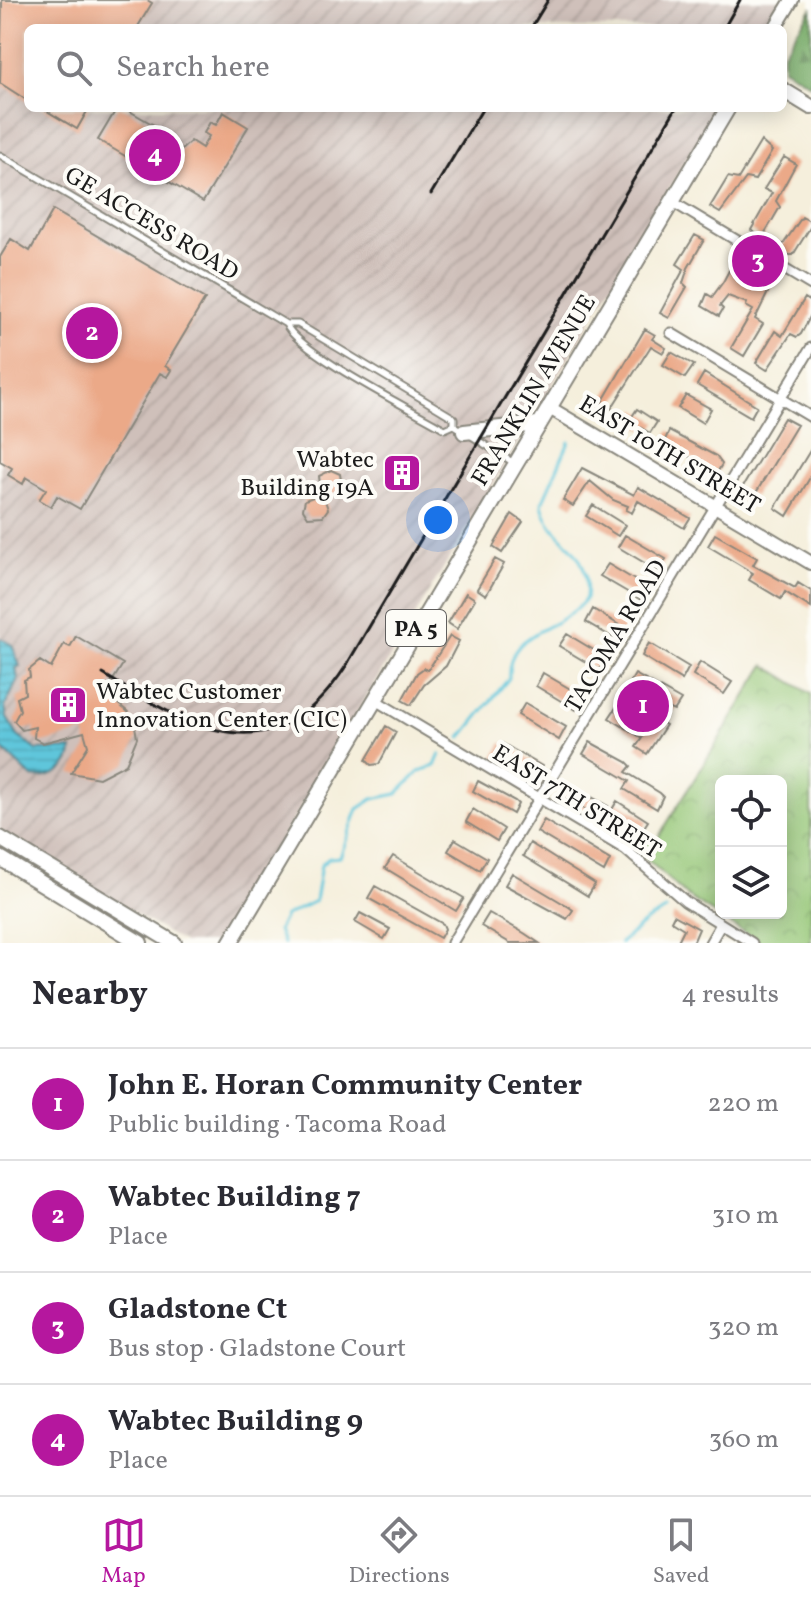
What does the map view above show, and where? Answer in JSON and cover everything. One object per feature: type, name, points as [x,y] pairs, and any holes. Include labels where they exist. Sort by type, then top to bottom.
[{"type":"main road","points":[[787,92],[811,107]]},
{"type":"main road","name":"FRANKLIN AVENUE","points":[[230,943],[726,112]]},
{"type":"main road","points":[[459,428],[538,424]]},
{"type":"main road","points":[[0,838],[174,943]]},
{"type":"main road","points":[[0,858],[140,943]]},
{"type":"street","points":[[777,24],[792,0]]},
{"type":"street","points":[[671,201],[811,285]]},
{"type":"street","points":[[671,333],[811,417]]},
{"type":"street","name":"TACOMA ROAD","points":[[452,943],[811,348]]},
{"type":"street","name":"EAST 10TH STREET","points":[[548,407],[811,563]]},
{"type":"street","name":"EAST 7TH STREET","points":[[375,700],[638,858],[686,902],[752,943]]},
{"type":"street","points":[[710,943],[721,924]]},
{"type":"lane","name":"GE ACCESS ROAD","points":[[0,155],[286,324],[298,324],[454,418],[459,428],[515,464]]},
{"type":"lane","name":"GE ACCESS ROAD","points":[[286,324],[290,335],[322,356],[445,429],[459,428]]},
{"type":"shaded area","points":[[0,0],[780,0],[766,24],[24,24],[24,112],[715,112],[220,943],[184,943],[0,832]]},
{"type":"green space","points":[[811,9],[811,85],[787,70],[787,46]]},
{"type":"green space","points":[[765,665],[811,694],[811,943],[760,943],[723,919],[787,919],[787,775],[715,775],[715,914],[687,896],[641,854],[650,837],[656,841]]},
{"type":"water","points":[[0,638],[12,645],[20,666],[16,668],[18,679],[5,707],[7,718],[18,736],[37,750],[72,749],[68,762],[53,775],[32,777],[0,747]]},
{"type":"building","points":[[2,0],[147,0],[152,3],[139,24],[24,24],[24,98],[0,83]]},
{"type":"building","points":[[49,112],[87,112],[77,129]]},
{"type":"building","points":[[115,112],[131,112],[161,129],[170,136],[167,143],[180,151],[191,141],[202,148],[209,136],[204,133],[210,122],[216,125],[223,112],[248,127],[203,202],[98,140]]},
{"type":"building","points":[[761,141],[772,151],[755,180],[746,178],[720,213],[710,207],[728,177],[738,179]]},
{"type":"building","points":[[784,157],[796,164],[776,201],[780,207],[762,238],[751,230],[772,193],[764,189]]},
{"type":"building","points":[[53,210],[205,299],[165,366],[171,370],[167,377],[160,373],[80,509],[57,496],[51,507],[39,500],[46,489],[26,477],[23,484],[8,475],[12,468],[0,461],[0,257],[11,239],[30,251]]},
{"type":"building","points":[[802,217],[811,222],[811,226],[793,255],[789,255],[780,249]]},
{"type":"building","points":[[695,235],[704,240],[688,268],[683,283],[687,287],[669,318],[660,313],[684,269],[677,264]]},
{"type":"building","points":[[735,259],[751,268],[749,271],[761,279],[765,274],[774,280],[755,319],[763,324],[744,356],[731,348],[753,310],[746,306],[747,303],[728,296],[720,306],[723,309],[719,316],[702,306],[707,294],[712,297],[723,282]]},
{"type":"building","points":[[805,298],[811,302],[811,315],[801,334],[797,337],[791,334],[767,370],[756,363],[775,331],[782,336]]},
{"type":"building","points":[[645,329],[655,335],[652,339],[666,348],[663,353],[651,346],[611,409],[601,404]]},
{"type":"building","points":[[671,352],[694,365],[685,378],[663,365]]},
{"type":"building","points":[[704,373],[757,406],[751,417],[697,385]]},
{"type":"building","points":[[686,395],[711,409],[703,423],[678,408]]},
{"type":"building","points":[[637,409],[657,422],[650,433],[629,421]]},
{"type":"building","points":[[784,418],[797,425],[754,496],[742,488]]},
{"type":"building","points":[[669,431],[716,456],[722,464],[717,473],[664,442]]},
{"type":"building","points":[[811,449],[811,476],[787,516],[775,508]]},
{"type":"building","points":[[582,468],[634,495],[638,487],[690,518],[684,528],[638,501],[632,513],[626,510],[628,506],[613,500],[590,481],[573,506],[563,500]]},
{"type":"building","points":[[331,470],[340,474],[342,487],[334,494],[323,495],[328,509],[323,516],[308,517],[303,509],[305,500],[321,494],[319,476]]},
{"type":"building","points":[[593,505],[625,525],[618,536],[586,516]]},
{"type":"building","points":[[512,514],[523,522],[502,553],[493,547]]},
{"type":"building","points":[[715,534],[757,558],[753,565],[795,588],[798,583],[811,591],[811,608],[785,592],[781,599],[749,580],[753,573],[708,546]]},
{"type":"building","points":[[625,535],[666,559],[658,571],[618,547]]},
{"type":"building","points":[[495,559],[504,564],[486,595],[477,589]]},
{"type":"building","points":[[608,564],[648,588],[641,600],[600,576]]},
{"type":"building","points":[[466,593],[475,599],[457,629],[448,623]]},
{"type":"building","points":[[593,609],[624,628],[617,640],[586,622]]},
{"type":"building","points":[[567,634],[607,658],[599,670],[559,646]]},
{"type":"building","name":"Wabtec Customer Innovation Center (CIC)","points":[[76,636],[123,664],[105,693],[128,712],[137,738],[126,764],[99,778],[71,773],[88,746],[84,732],[43,743],[34,738],[35,727],[22,730],[14,721],[20,710],[17,698],[25,694],[24,680],[30,677],[29,670],[40,661],[51,668],[64,644],[70,647]]},
{"type":"building","points":[[450,636],[459,641],[446,666],[424,685],[411,705],[402,700],[417,673],[424,668],[428,670]]},
{"type":"building","points":[[649,643],[689,667],[682,680],[642,656]]},
{"type":"building","points":[[700,662],[732,682],[724,694],[693,675]]},
{"type":"building","points":[[543,673],[584,697],[576,710],[536,686]]},
{"type":"building","points":[[635,674],[681,700],[674,711],[656,703],[650,714],[666,725],[647,754],[636,747],[642,738],[609,718],[617,706],[626,711],[632,701],[627,688]]},
{"type":"building","points":[[525,703],[566,727],[559,740],[518,715]]},
{"type":"building","points":[[386,726],[396,732],[379,764],[371,765],[366,760]]},
{"type":"building","points":[[590,742],[627,762],[631,766],[626,772],[663,796],[657,809],[624,789],[629,781],[583,754]]},
{"type":"building","points":[[502,743],[542,766],[534,779],[494,756]]},
{"type":"building","points":[[478,781],[515,801],[518,804],[513,814],[473,791]]},
{"type":"building","points":[[566,783],[608,806],[600,818],[559,794]]},
{"type":"building","points":[[617,801],[648,821],[641,832],[610,813]]},
{"type":"building","points":[[473,809],[504,829],[497,841],[466,822]]},
{"type":"building","points":[[544,820],[610,860],[604,872],[537,832]]},
{"type":"building","points":[[455,839],[487,858],[480,870],[448,851]]},
{"type":"building","points":[[530,843],[595,884],[588,896],[523,856]]},
{"type":"building","points":[[393,856],[464,898],[456,911],[385,868]]},
{"type":"building","points":[[512,873],[573,910],[567,919],[505,885]]},
{"type":"building","points":[[375,886],[443,924],[445,929],[440,938],[368,898]]},
{"type":"building","points":[[360,913],[390,929],[384,939],[355,922]]},
{"type":"building","points":[[489,913],[539,943],[510,943],[481,926]]},
{"type":"building","points":[[674,915],[699,929],[693,943],[677,943],[684,929],[671,921]]},
{"type":"waterway","points":[[461,738],[509,678],[517,649],[538,632],[564,618],[586,598],[582,565],[552,527],[542,503],[569,442]]},
{"type":"waterway","points":[[283,943],[278,930],[285,916],[315,901],[321,865],[329,858],[340,857],[358,809],[373,799],[397,794],[420,771],[435,766],[440,754]]},
{"type":"waterway","points":[[620,943],[649,919],[666,910]]},
{"type":"railway","points":[[533,24],[548,0]]},
{"type":"railway","points":[[726,24],[740,0]]},
{"type":"railway","points":[[431,194],[481,112]]},
{"type":"railway","points":[[103,674],[168,711],[200,725],[230,732],[261,732],[290,722],[318,701],[346,666],[674,112]]},
{"type":"place","name":"Wabtec Building 9","points":[[155,155]]},
{"type":"place","name":"Gladstone Ct","points":[[758,261]]},
{"type":"place","name":"Wabtec Building 7","points":[[92,333]]},
{"type":"place","name":"Wabtec Building 19A","points":[[402,473]]},
{"type":"place","name":"Wabtec Customer Innovation Center (CIC)","points":[[68,705]]},
{"type":"place","name":"John E. Horan Community Center","points":[[643,706]]}]
